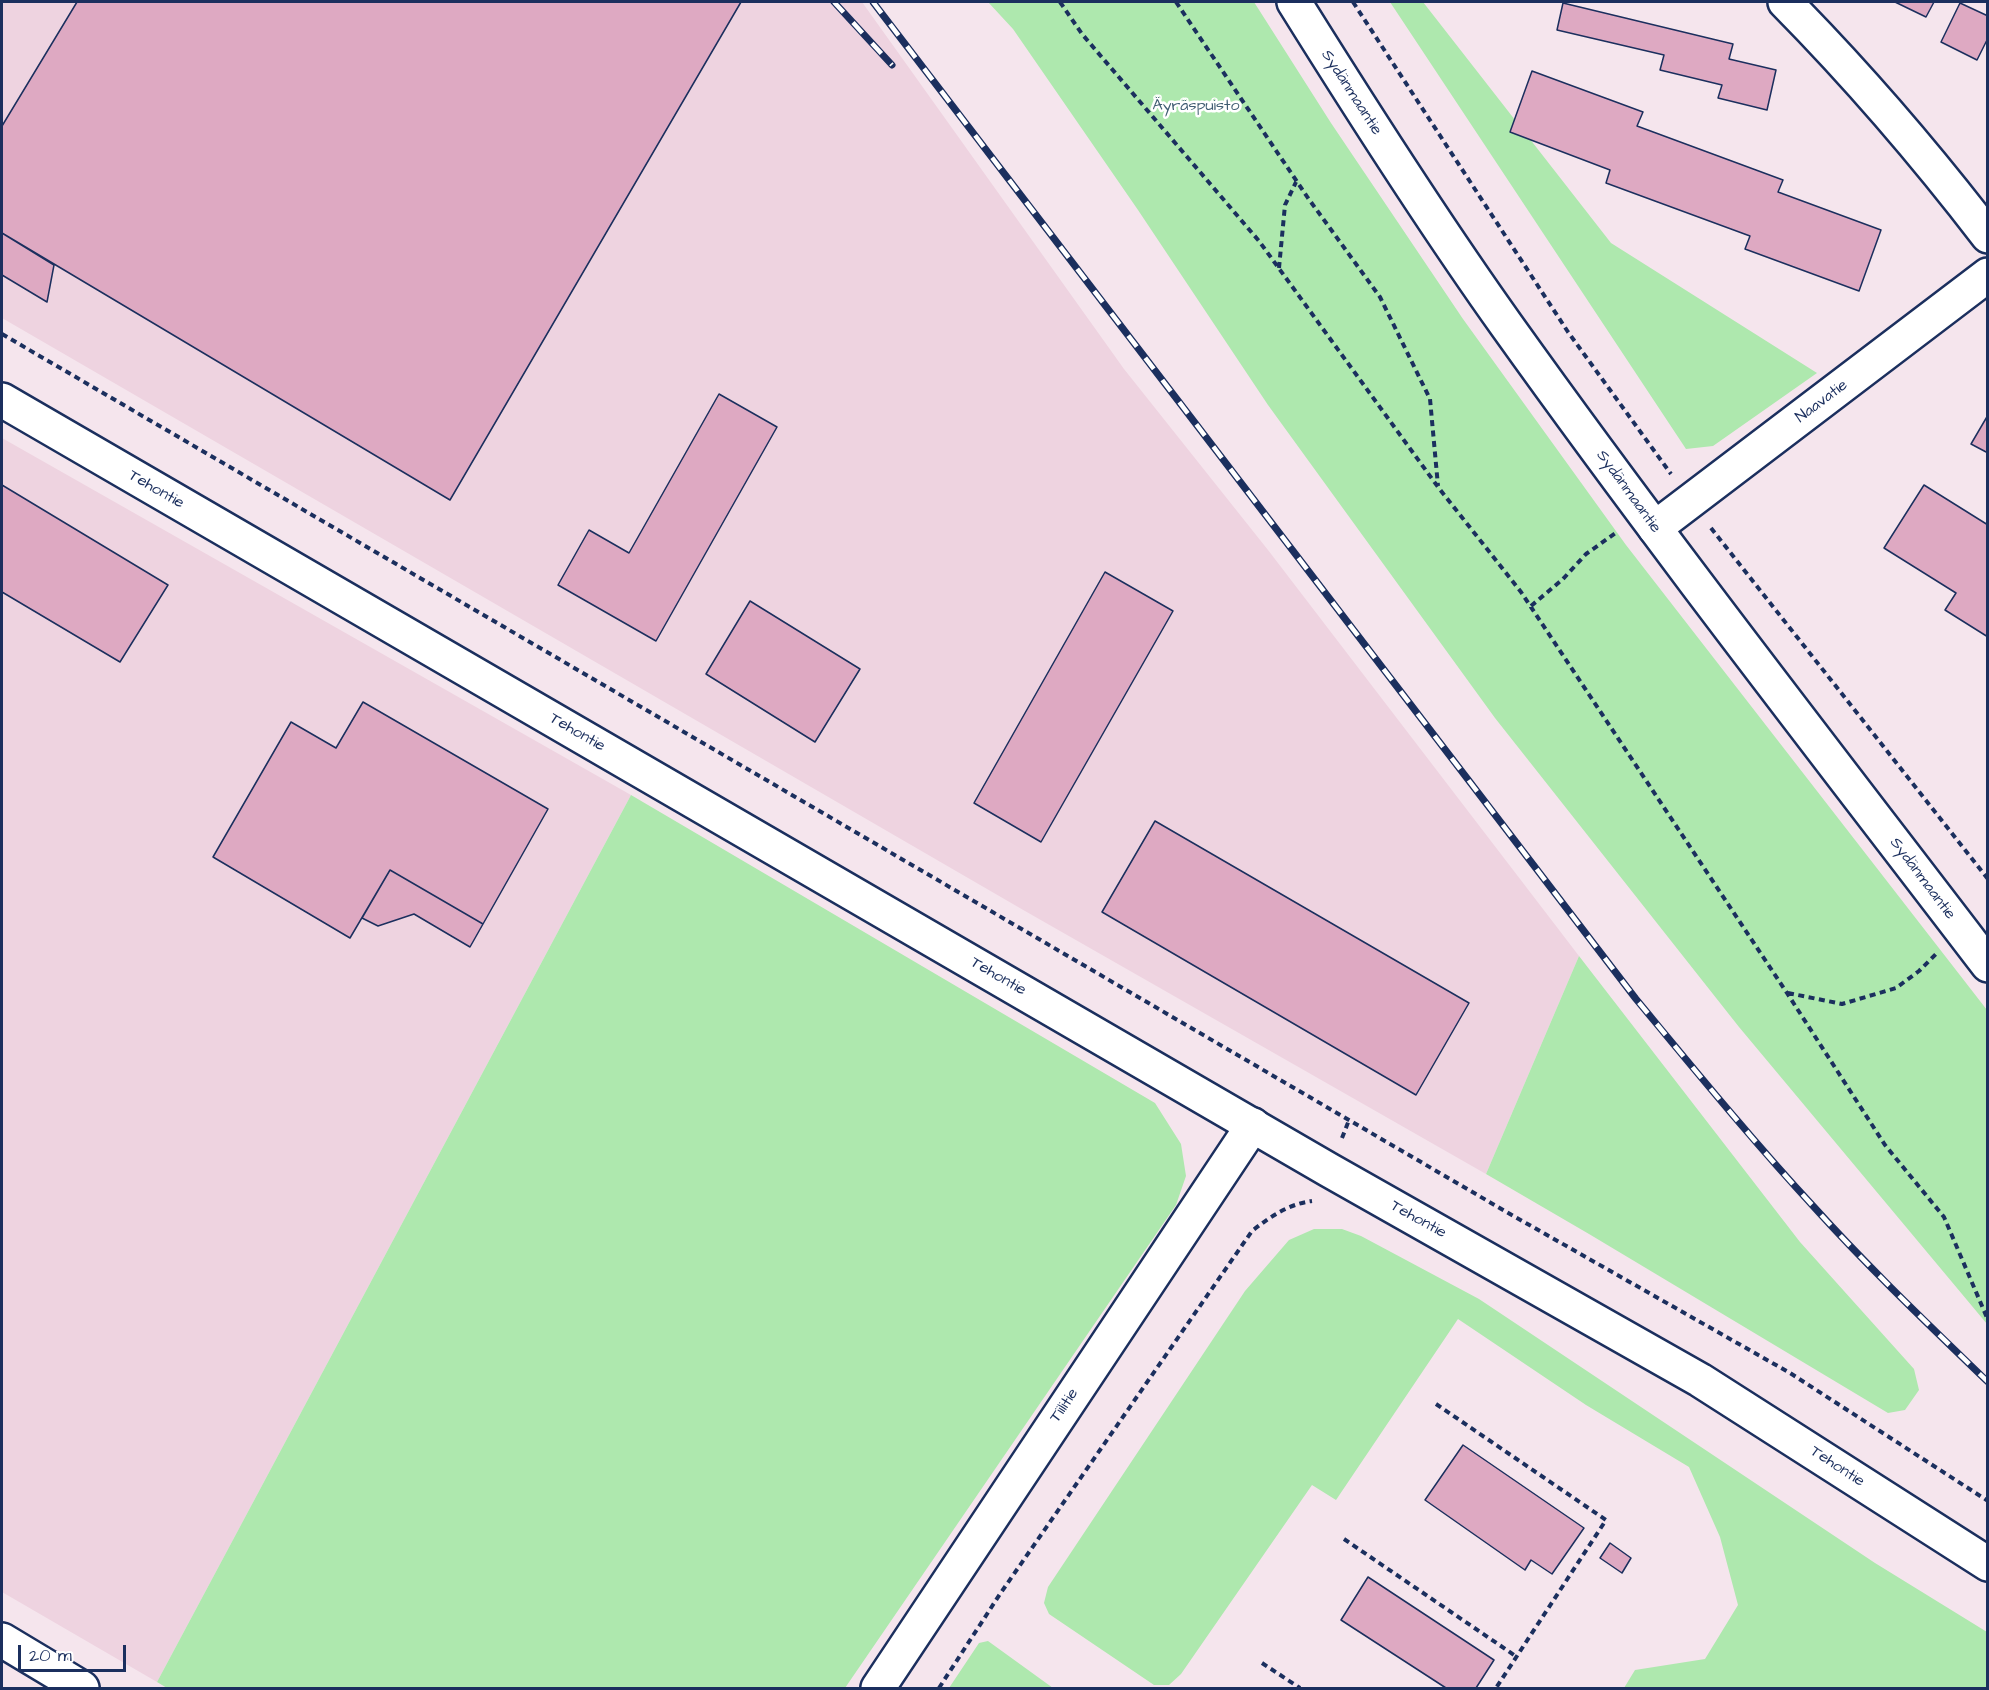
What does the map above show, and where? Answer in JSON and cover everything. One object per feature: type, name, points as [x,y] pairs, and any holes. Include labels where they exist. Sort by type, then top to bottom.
[{"type":"street","name":"Sydänmaantie","points":[[1294,2],[1355,100],[1505,323],[1649,521],[1988,965]]},
{"type":"street","points":[[1785,2],[1839,57],[1988,236]]},
{"type":"street","name":"Naavatie","points":[[1649,521],[1729,473],[1988,274]]},
{"type":"street","name":"Tehontie","points":[[2,400],[1329,1170],[1700,1380],[1988,1564]]},
{"type":"street","name":"Tiilitie","points":[[878,1689],[1252,1125]]},
{"type":"street","points":[[2,1640],[81,1689]]},
{"type":"path","points":[[1060,2],[1082,34],[1259,241],[1438,487],[1531,606],[1885,1145],[1944,1217],[1988,1320]]},
{"type":"path","points":[[1176,2],[1297,181],[1380,297],[1430,399],[1438,487]]},
{"type":"path","points":[[1353,2],[1568,332],[1674,478]]},
{"type":"path","points":[[1280,268],[1285,205],[1297,181]]},
{"type":"path","points":[[2,334],[1510,1214],[1790,1373],[1988,1501]]},
{"type":"path","points":[[1531,606],[1563,579],[1586,554],[1649,521]]},
{"type":"path","points":[[1707,523],[1988,879]]},
{"type":"path","points":[[1787,993],[1842,1004],[1896,988],[1919,970],[1960,929]]},
{"type":"path","points":[[939,1689],[1000,1594],[1252,1230],[1275,1213],[1301,1202],[1315,1200]]},
{"type":"path","points":[[1436,1404],[1606,1520],[1496,1689]]},
{"type":"path","points":[[1344,1539],[1517,1657]]},
{"type":"path","points":[[1262,1663],[1300,1689]]},
{"type":"shaded area","points":[[2,2],[862,2],[1124,369],[1268,550],[1579,956],[1486,1174],[1025,911],[2,318]]},
{"type":"shaded area","points":[[2,438],[631,795],[157,1682],[2,1592]]},
{"type":"green space","name":"Äyräspuisto","points":[[988,2],[1254,2],[1331,123],[1463,319],[1626,545],[1987,1010],[1987,1324],[1739,1027],[1495,718],[1268,405],[1138,210],[1013,29]]},
{"type":"green space","points":[[1390,2],[1423,2],[1611,243],[1817,373],[1713,446],[1686,449]]},
{"type":"green space","points":[[631,795],[1155,1103],[1181,1144],[1186,1176],[1176,1205],[845,1688],[167,1688],[157,1682]]},
{"type":"green space","points":[[1579,956],[1800,1242],[1914,1369],[1919,1390],[1905,1410],[1888,1413],[1486,1174]]},
{"type":"green space","points":[[1314,1229],[1342,1229],[1361,1236],[1479,1299],[1875,1563],[1987,1632],[1987,1688],[1624,1688],[1635,1670],[1705,1659],[1738,1605],[1720,1537],[1689,1467],[1586,1405],[1458,1319],[1336,1500],[1312,1485],[1181,1674],[1169,1685],[1154,1685],[1049,1614],[1044,1603],[1048,1587],[1245,1291],[1289,1240]]},
{"type":"green space","points":[[988,1641],[1053,1688],[949,1688],[979,1643]]},
{"type":"building","points":[[77,2],[741,2],[450,500],[2,233],[2,126]]},
{"type":"building","points":[[1895,2],[1934,2],[1926,17]]},
{"type":"building","points":[[1563,3],[1733,44],[1729,59],[1776,70],[1767,110],[1718,98],[1722,85],[1660,70],[1664,55],[1557,30]]},
{"type":"building","points":[[1960,3],[1988,16],[1988,38],[1977,60],[1941,42]]},
{"type":"building","points":[[1532,71],[1643,112],[1637,126],[1783,180],[1778,192],[1881,230],[1859,291],[1745,249],[1750,236],[1606,183],[1610,170],[1510,132]]},
{"type":"building","points":[[2,233],[54,265],[47,302],[2,275]]},
{"type":"building","points":[[719,394],[777,427],[656,641],[558,585],[589,530],[629,553]]},
{"type":"building","points":[[1988,415],[1988,453],[1971,444]]},
{"type":"building","points":[[2,485],[168,585],[120,662],[2,592]]},
{"type":"building","points":[[1924,485],[1988,525],[1988,637],[1945,610],[1956,593],[1884,548]]},
{"type":"building","points":[[1105,572],[1173,611],[1041,842],[974,803]]},
{"type":"building","points":[[750,601],[860,669],[815,742],[706,674]]},
{"type":"building","points":[[363,702],[548,809],[483,924],[390,870],[350,938],[213,857],[291,722],[336,748]]},
{"type":"building","points":[[1155,821],[1469,1003],[1416,1095],[1102,912]]},
{"type":"building","points":[[390,870],[483,924],[470,947],[414,914],[378,926],[362,918]]},
{"type":"building","points":[[1463,1445],[1584,1528],[1552,1574],[1531,1560],[1525,1570],[1425,1500]]},
{"type":"building","points":[[1610,1543],[1631,1558],[1622,1573],[1600,1558]]},
{"type":"building","points":[[1368,1577],[1494,1660],[1476,1688],[1446,1688],[1341,1620]]},
{"type":"railway","points":[[834,2],[892,65]]},
{"type":"railway","points":[[873,2],[1636,999],[1746,1130],[1835,1230],[1988,1382]]}]
